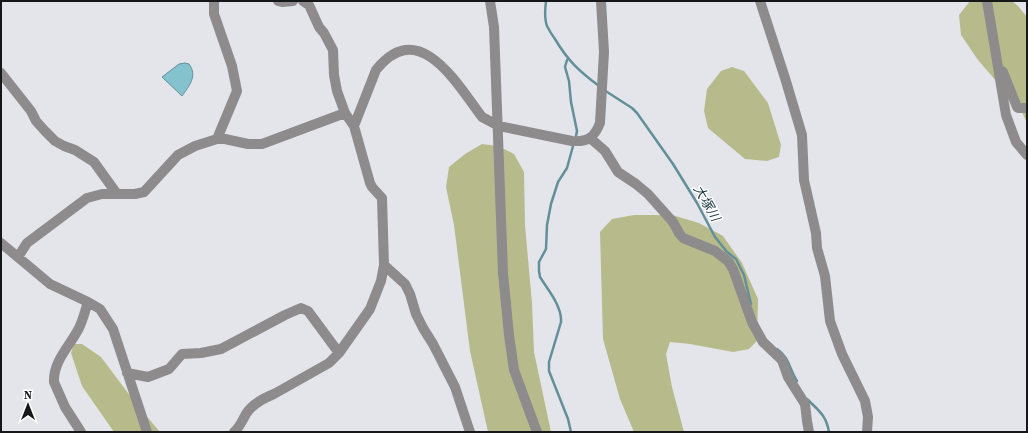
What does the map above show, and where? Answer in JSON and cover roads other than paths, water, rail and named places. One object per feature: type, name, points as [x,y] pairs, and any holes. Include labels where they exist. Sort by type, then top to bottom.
[{"type":"street","points":[[214,1],[214,14],[232,66],[237,91],[217,139]]},
{"type":"street","points":[[278,1],[293,1]]},
{"type":"street","points":[[234,432],[240,425],[246,413],[254,405],[265,397],[274,394],[329,362],[339,353],[370,309],[381,281],[384,265],[382,198],[370,183],[354,126],[346,113],[338,90],[334,75],[333,50],[319,27],[309,4],[303,1]]},
{"type":"street","points":[[490,1],[494,27],[504,273],[509,335],[514,370],[537,432]]},
{"type":"street","points":[[354,126],[376,70],[382,62],[390,56],[398,52],[410,50],[423,52],[435,59],[450,74],[482,117],[499,126],[572,141],[582,142],[590,138],[596,132],[600,123],[604,52],[601,1]]},
{"type":"street","points":[[760,1],[786,78],[802,135],[804,180],[816,233],[817,248],[825,276],[830,321],[842,354],[865,401],[868,417],[867,432]]},
{"type":"street","points":[[987,1],[1006,114],[1016,142],[1027,156]]},
{"type":"street","points":[[998,70],[1003,72],[1017,107],[1020,109],[1027,108]]},
{"type":"street","points":[[1,73],[31,110],[36,121],[44,131],[64,146],[75,150],[94,162],[117,194]]},
{"type":"street","points":[[18,258],[27,243],[87,198],[102,194],[135,194],[144,192],[168,164],[178,155],[195,146],[217,139],[225,139],[248,144],[262,144],[346,113]]},
{"type":"street","points":[[590,138],[605,151],[618,172],[648,194],[674,222],[683,238],[715,251],[728,261],[734,269],[752,322],[764,342],[782,360],[788,377],[805,404],[810,432]]},
{"type":"street","points":[[1,243],[50,284],[100,309],[113,329],[126,373],[147,432]]},
{"type":"street","points":[[384,265],[405,284],[410,294],[416,314],[433,344],[454,387],[470,432]]},
{"type":"street","points":[[81,432],[65,407],[54,382],[54,378],[57,365],[79,328],[88,302]]},
{"type":"street","points":[[126,373],[148,377],[169,369],[182,354],[201,354],[221,348],[301,308],[308,311],[339,353]]},
{"type":"water","points":[[179,64],[189,64],[192,68],[193,77],[190,85],[182,96],[162,77]]},
{"type":"waterway","name":"大塚川","points":[[546,1],[545,20],[560,47],[569,60],[599,86]]},
{"type":"waterway","points":[[567,60],[565,67],[569,81],[571,102],[577,131],[576,136]]},
{"type":"waterway","name":"大塚川","points":[[604,90],[632,108],[637,113],[673,164],[697,203],[715,237],[727,252],[736,259],[744,275],[751,304]]},
{"type":"waterway","points":[[571,432],[568,419],[549,371],[549,362],[561,322],[561,316],[554,298],[540,277],[539,262],[546,249],[547,225],[551,204],[558,182],[567,168],[573,146]]},
{"type":"waterway","name":"大塚川","points":[[777,349],[787,360],[797,381]]},
{"type":"waterway","name":"大塚川","points":[[807,399],[824,417],[829,432]]}]
